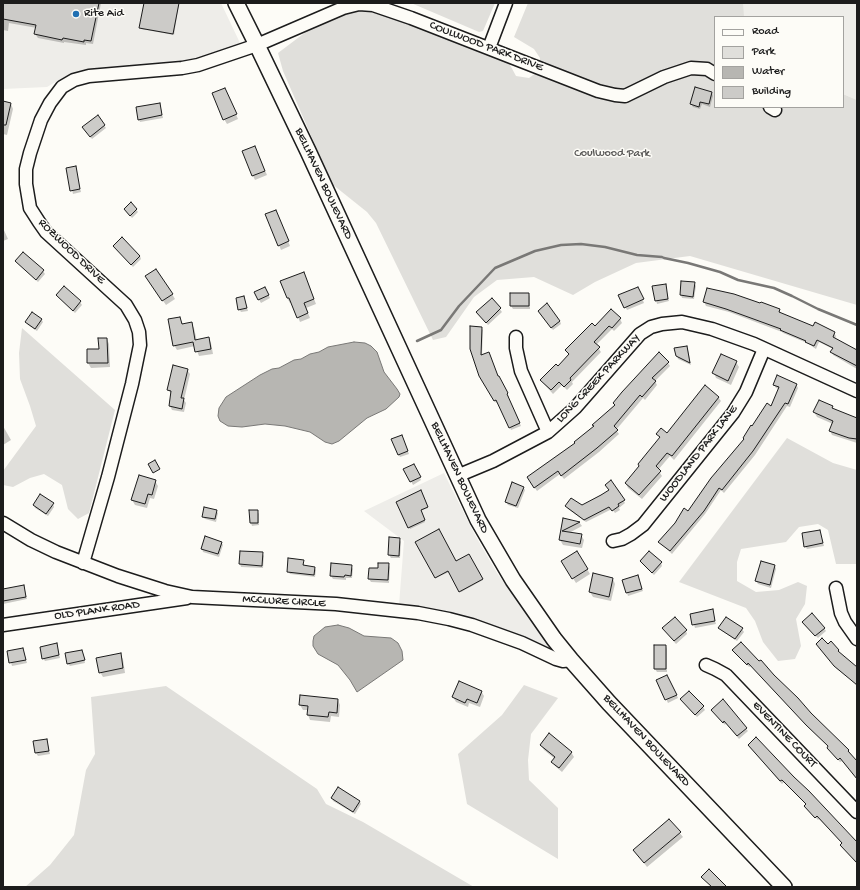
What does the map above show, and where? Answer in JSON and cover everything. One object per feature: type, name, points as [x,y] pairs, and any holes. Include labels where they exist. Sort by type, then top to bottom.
[{"type":"main road","name":"BELLHAVEN BOULEVARD","points":[[236,3],[308,151],[485,535],[512,580],[571,660],[784,887]]},
{"type":"street","points":[[489,48],[506,3]]},
{"type":"street","name":"COULWOOD PARK DRIVE","points":[[257,45],[343,8],[360,4],[379,7],[598,91],[615,95],[625,96],[664,78],[692,68],[708,69],[714,73]]},
{"type":"street","name":"ROZWOOD DRIVE","points":[[83,563],[108,477],[132,384],[138,356],[139,332],[132,313],[126,305],[53,238],[35,217],[28,198],[26,184],[26,169],[34,139],[41,120],[50,103],[62,88],[74,80],[90,76],[182,68],[198,65],[257,45]]},
{"type":"street","name":"LONG CREEK PARKWAY","points":[[457,476],[493,461],[548,432],[575,408],[600,381],[633,341],[651,327],[672,322],[696,324],[754,344],[857,392]]},
{"type":"street","points":[[516,337],[516,348],[520,371],[548,432]]},
{"type":"street","name":"WOODLAND PARK LANE","points":[[613,541],[622,539],[643,525],[733,413],[746,392],[764,349]]},
{"type":"street","name":"MCCLURE CIRCLE","points":[[3,523],[30,540],[83,563],[165,591],[192,597],[336,604],[418,613],[468,624],[500,635],[556,659],[563,661],[571,660]]},
{"type":"street","points":[[836,588],[843,618],[851,633],[857,639]]},
{"type":"street","name":"OLD PLANK ROAD","points":[[3,625],[192,597]]},
{"type":"street","name":"EVENTINE COURT","points":[[706,665],[715,668],[726,675],[857,812]]},
{"type":"shaded area","points":[[3,3],[221,3],[240,43],[203,58],[185,63],[79,73],[62,78],[47,87],[3,89]]},
{"type":"shaded area","points":[[730,3],[857,3],[857,100],[844,94],[844,16],[731,16]]},
{"type":"shaded area","points":[[444,473],[475,535],[497,573],[550,645],[551,647],[548,649],[491,625],[461,617],[399,605],[404,541],[364,511]]},
{"type":"green space","points":[[411,3],[495,3],[483,31],[479,32]]},
{"type":"green space","name":"Coulwood Park","points":[[528,3],[743,3],[744,16],[714,16],[714,108],[844,108],[844,94],[857,100],[857,305],[690,256],[636,263],[595,282],[573,295],[534,277],[497,280],[474,297],[446,337],[433,340],[376,223],[367,212],[332,184],[283,71],[278,53],[331,13],[359,4],[499,58],[509,63],[516,76],[529,78],[537,72],[540,58],[534,49],[514,37]]},
{"type":"green space","points":[[22,328],[115,410],[89,513],[78,519],[68,509],[62,485],[44,474],[30,478],[13,487],[3,485],[3,471],[36,426],[20,379],[19,353]]},
{"type":"green space","points":[[787,438],[833,463],[857,470],[857,564],[836,564],[828,530],[818,524],[799,527],[786,542],[741,549],[737,562],[737,581],[756,592],[779,590],[798,582],[807,586],[805,604],[796,619],[801,646],[795,659],[778,661],[763,642],[755,621],[746,608],[679,582]]},
{"type":"green space","points":[[524,685],[558,698],[531,734],[528,760],[529,780],[558,808],[558,859],[467,804],[458,754],[502,715]]},
{"type":"green space","points":[[166,686],[317,789],[326,804],[363,822],[474,887],[25,887],[50,865],[74,835],[86,770],[95,754],[91,697]]},
{"type":"water","points":[[354,342],[365,343],[377,352],[384,372],[400,394],[399,397],[386,409],[367,418],[339,441],[332,444],[325,442],[310,432],[285,426],[265,424],[242,427],[228,426],[220,421],[218,416],[219,408],[226,397],[260,375],[328,347]]},
{"type":"water","points":[[338,625],[349,628],[364,636],[391,638],[398,643],[402,651],[403,660],[357,692],[338,665],[318,654],[313,646],[314,636],[325,627]]},
{"type":"building","points":[[3,3],[99,3],[91,41],[84,40],[84,42],[63,38],[62,40],[34,34],[36,25],[3,19]]},
{"type":"building","points":[[144,3],[179,3],[173,34],[139,28]]},
{"type":"building","points":[[695,87],[712,92],[709,104],[700,102],[699,107],[690,104]]},
{"type":"building","points":[[225,88],[237,114],[223,120],[212,93]]},
{"type":"building","points":[[3,101],[11,103],[6,125],[3,125]]},
{"type":"building","points":[[160,103],[162,115],[138,120],[136,107]]},
{"type":"building","points":[[98,115],[105,125],[90,137],[82,127]]},
{"type":"building","points":[[255,146],[265,171],[252,176],[242,151]]},
{"type":"building","points":[[76,166],[80,189],[70,191],[66,168]]},
{"type":"building","points":[[131,202],[137,209],[130,216],[124,209]]},
{"type":"building","points":[[276,210],[289,241],[278,246],[265,214]]},
{"type":"building","points":[[122,237],[140,256],[131,265],[113,246]]},
{"type":"building","points":[[23,252],[44,270],[36,280],[15,261]]},
{"type":"building","points":[[156,269],[173,294],[162,301],[145,276]]},
{"type":"building","points":[[304,272],[314,299],[304,303],[308,313],[297,318],[280,281]]},
{"type":"building","points":[[681,281],[695,282],[693,297],[680,295]]},
{"type":"building","points":[[666,284],[668,299],[655,301],[652,286]]},
{"type":"building","points":[[64,286],[81,301],[73,311],[56,295]]},
{"type":"building","points":[[265,287],[269,295],[258,300],[254,292]]},
{"type":"building","points":[[638,287],[644,299],[624,308],[618,295]]},
{"type":"building","points":[[707,288],[734,294],[760,303],[761,302],[780,309],[779,312],[813,326],[815,322],[835,332],[833,337],[857,350],[857,366],[830,352],[833,348],[817,340],[814,346],[780,330],[781,329],[703,302]]},
{"type":"building","points":[[510,293],[529,293],[529,306],[510,306]]},
{"type":"building","points":[[244,296],[247,308],[238,310],[236,298]]},
{"type":"building","points":[[492,298],[501,308],[486,323],[476,312]]},
{"type":"building","points":[[547,303],[560,321],[551,328],[538,311]]},
{"type":"building","points":[[611,309],[621,318],[612,328],[609,326],[594,342],[600,347],[570,378],[571,380],[564,387],[559,382],[551,390],[540,380],[556,364],[558,366],[569,354],[565,350],[592,323],[595,326]]},
{"type":"building","points":[[32,312],[42,319],[35,329],[25,322]]},
{"type":"building","points":[[180,317],[182,324],[192,322],[195,340],[209,337],[211,349],[195,352],[193,342],[173,346],[168,319]]},
{"type":"building","points":[[470,326],[482,327],[481,355],[489,352],[498,376],[508,393],[507,394],[520,423],[509,428],[496,400],[494,401],[479,376],[470,349]]},
{"type":"building","points":[[98,338],[107,338],[108,363],[87,363],[87,349],[99,349]]},
{"type":"building","points":[[687,346],[690,363],[676,356],[674,348]]},
{"type":"building","points":[[659,352],[669,362],[652,378],[656,381],[642,397],[640,395],[614,426],[618,430],[561,476],[558,471],[534,488],[527,477],[575,443],[574,442],[594,426],[592,425],[615,405],[613,403],[622,392]]},
{"type":"building","points":[[721,354],[737,361],[728,381],[712,373]]},
{"type":"building","points":[[173,365],[188,369],[181,398],[184,398],[182,409],[169,406],[171,391],[167,390]]},
{"type":"building","points":[[777,375],[797,384],[788,404],[785,403],[753,451],[722,490],[719,488],[704,511],[670,551],[658,542],[675,523],[684,508],[688,511],[711,478],[744,439],[743,438],[751,425],[752,426],[767,403],[771,406],[779,387],[773,385]]},
{"type":"building","points":[[705,385],[719,397],[672,456],[667,453],[656,466],[661,471],[639,495],[625,483],[660,437],[656,434],[661,428],[667,433]]},
{"type":"building","points":[[819,400],[833,406],[832,408],[857,418],[857,439],[849,438],[829,431],[833,421],[813,412]]},
{"type":"building","points":[[402,435],[408,451],[398,455],[391,439]]},
{"type":"building","points":[[155,460],[160,469],[153,473],[148,464]]},
{"type":"building","points":[[414,464],[421,477],[410,482],[403,469]]},
{"type":"building","points":[[139,475],[156,480],[152,495],[148,494],[145,504],[131,500]]},
{"type":"building","points":[[611,480],[625,500],[618,504],[619,506],[612,511],[609,507],[584,520],[565,506],[571,498],[582,505],[601,495],[609,490],[605,485]]},
{"type":"building","points":[[512,482],[524,487],[516,506],[505,502]]},
{"type":"building","points":[[421,490],[428,507],[421,510],[425,520],[408,528],[396,502]]},
{"type":"building","points":[[40,494],[54,503],[46,514],[33,505]]},
{"type":"building","points":[[204,507],[217,510],[215,519],[202,517]]},
{"type":"building","points":[[249,510],[258,510],[258,523],[250,523]]},
{"type":"building","points":[[563,518],[580,522],[562,531],[582,534],[580,544],[559,540]]},
{"type":"building","points":[[439,529],[456,561],[469,554],[483,579],[459,592],[448,571],[435,578],[415,542]]},
{"type":"building","points":[[820,530],[823,543],[804,547],[802,533]]},
{"type":"building","points":[[205,536],[222,542],[218,554],[201,549]]},
{"type":"building","points":[[389,537],[400,538],[399,556],[388,555]]},
{"type":"building","points":[[240,551],[263,552],[262,566],[239,564]]},
{"type":"building","points":[[577,551],[588,569],[572,579],[561,561]]},
{"type":"building","points":[[649,551],[662,562],[652,573],[640,561]]},
{"type":"building","points":[[288,558],[304,560],[303,565],[315,567],[314,575],[287,572]]},
{"type":"building","points":[[761,561],[775,565],[770,585],[755,581]]},
{"type":"building","points":[[331,563],[352,565],[351,576],[330,576]]},
{"type":"building","points":[[378,563],[389,563],[388,580],[368,579],[369,568],[378,568]]},
{"type":"building","points":[[593,573],[613,578],[609,597],[589,592]]},
{"type":"building","points":[[638,575],[642,589],[626,593],[622,580]]},
{"type":"building","points":[[24,585],[26,597],[3,601],[3,589]]},
{"type":"building","points":[[713,609],[715,621],[692,625],[690,614]]},
{"type":"building","points":[[812,613],[825,628],[815,636],[802,622]]},
{"type":"building","points":[[675,617],[687,630],[674,641],[662,628]]},
{"type":"building","points":[[726,617],[743,628],[735,639],[718,628]]},
{"type":"building","points":[[822,638],[828,644],[831,641],[839,650],[838,651],[857,667],[857,685],[834,666],[816,644]]},
{"type":"building","points":[[741,642],[759,661],[761,660],[811,713],[849,750],[848,751],[857,761],[857,779],[840,758],[838,760],[827,748],[828,746],[806,725],[748,663],[747,665],[732,650]]},
{"type":"building","points":[[57,643],[59,655],[42,659],[40,647]]},
{"type":"building","points":[[654,645],[666,645],[666,669],[654,669]]},
{"type":"building","points":[[23,648],[26,660],[9,663],[7,651]]},
{"type":"building","points":[[82,650],[85,660],[67,664],[65,653]]},
{"type":"building","points":[[121,653],[123,668],[99,673],[96,658]]},
{"type":"building","points":[[667,675],[677,695],[665,700],[656,680]]},
{"type":"building","points":[[459,681],[482,691],[477,703],[467,699],[465,703],[452,697]]},
{"type":"building","points":[[689,691],[704,706],[695,715],[680,699]]},
{"type":"building","points":[[300,695],[338,699],[337,713],[329,712],[328,717],[307,715],[308,706],[299,705]]},
{"type":"building","points":[[723,699],[747,728],[737,736],[724,721],[723,723],[711,710]]},
{"type":"building","points":[[549,733],[572,752],[559,768],[551,762],[555,757],[540,745]]},
{"type":"building","points":[[756,737],[857,842],[857,863],[840,845],[842,843],[817,816],[815,818],[804,806],[806,804],[782,780],[780,781],[748,745]]},
{"type":"building","points":[[47,739],[49,751],[35,753],[33,741]]},
{"type":"building","points":[[338,787],[360,801],[353,812],[331,798]]},
{"type":"building","points":[[669,819],[681,832],[644,863],[633,850]]},
{"type":"building","points":[[709,869],[727,887],[712,887],[701,877]]},
{"type":"waterway","points":[[417,341],[441,330],[459,306],[495,268],[535,251],[561,245],[581,244],[605,247],[637,255],[662,257],[720,272],[738,280],[774,288],[818,309],[857,325]]},
{"type":"place","name":"Rite Aid","points":[[76,14]]}]
